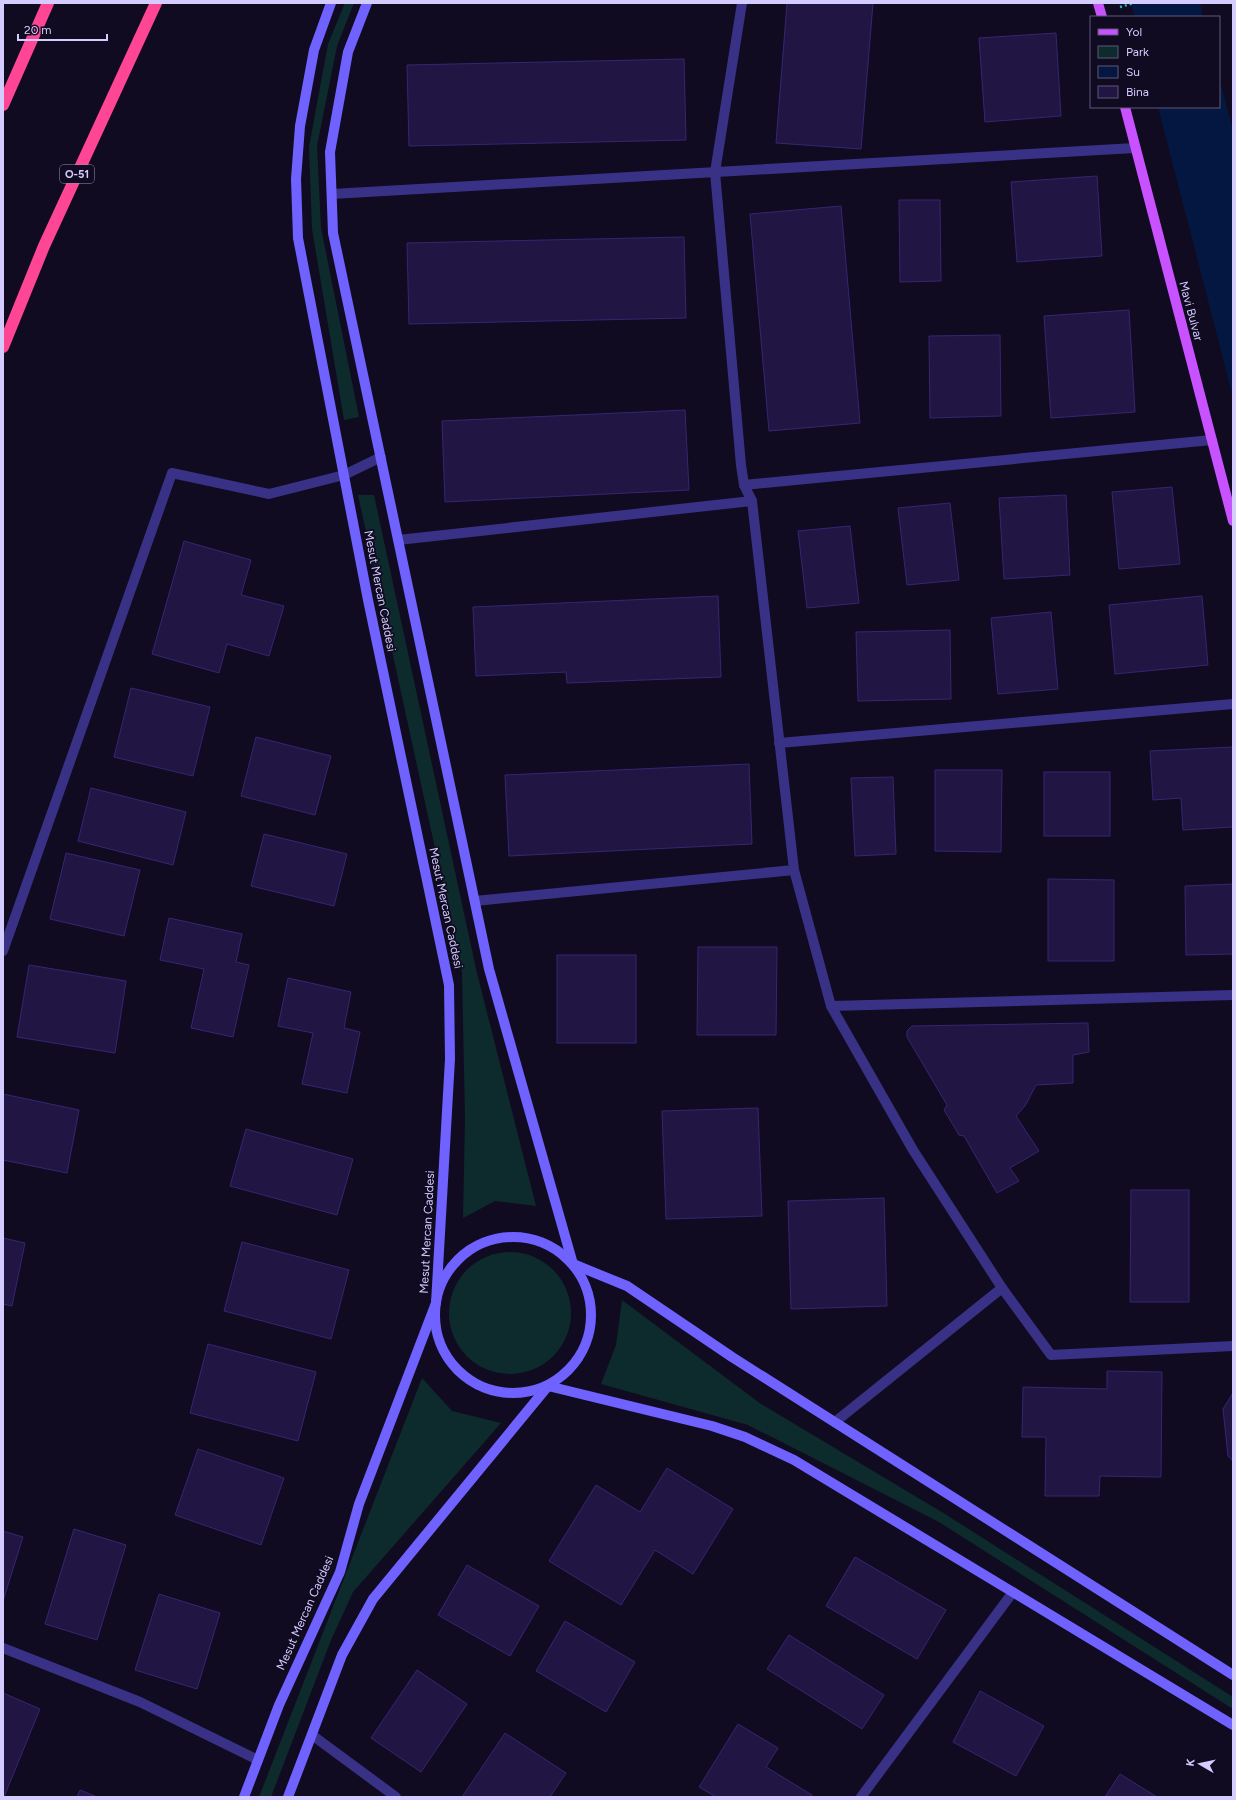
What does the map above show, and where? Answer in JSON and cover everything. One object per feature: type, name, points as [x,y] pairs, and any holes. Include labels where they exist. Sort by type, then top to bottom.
[{"type":"highway","points":[[3,106],[48,3]]},
{"type":"highway","name":"O-51","points":[[3,347],[44,246],[156,3]]},
{"type":"main road","name":"Mesut Mercan Caddesi","points":[[244,1797],[279,1705],[340,1572],[359,1504],[436,1303],[450,1059],[449,985],[371,616],[298,238],[296,186],[300,126],[314,50],[330,3]]},
{"type":"main road","points":[[288,1797],[342,1656],[373,1598],[548,1386],[568,1372],[582,1353],[590,1331],[591,1307],[585,1285],[573,1264],[489,969],[333,233],[330,152],[348,52],[367,3]]},
{"type":"main road","points":[[1098,3],[1102,16]]},
{"type":"main road","name":"Mavi Bulvar","points":[[1125,108],[1233,521]]},
{"type":"main road","points":[[1233,1675],[732,1357],[627,1286],[573,1264],[554,1248],[530,1238],[505,1237],[480,1244],[459,1258],[444,1279],[436,1303],[436,1328],[444,1351],[458,1371],[477,1385],[500,1393],[525,1393],[548,1386],[712,1426],[745,1437],[794,1460],[1233,1725]]},
{"type":"street","points":[[742,3],[715,172],[744,485],[752,502],[794,870],[831,1006],[913,1150],[1002,1288],[1051,1355],[1233,1346]]},
{"type":"street","points":[[332,194],[1135,148]]},
{"type":"street","points":[[744,485],[1212,440]]},
{"type":"street","points":[[3,951],[172,473],[269,494],[344,475],[381,457]]},
{"type":"street","points":[[398,540],[752,502]]},
{"type":"street","points":[[779,743],[1233,704]]},
{"type":"street","points":[[475,901],[794,870]]},
{"type":"street","points":[[831,1006],[1233,995]]},
{"type":"street","points":[[835,1422],[1002,1288]]},
{"type":"street","points":[[861,1797],[1013,1592]]},
{"type":"street","points":[[3,1648],[140,1702],[258,1760]]},
{"type":"street","points":[[312,1735],[396,1797]]},
{"type":"path","points":[[1116,8],[1134,3]]},
{"type":"green space","points":[[345,3],[354,3],[337,46],[317,146],[321,228],[359,417],[344,420],[312,229],[309,147],[328,44]]},
{"type":"green space","points":[[358,495],[374,495],[476,969],[536,1206],[495,1201],[463,1218],[465,1118],[462,972]]},
{"type":"green space","points":[[510,1252],[522,1253],[533,1257],[553,1270],[566,1290],[570,1301],[570,1325],[566,1336],[553,1356],[533,1369],[522,1373],[510,1374],[498,1373],[487,1369],[467,1356],[454,1336],[450,1325],[449,1313],[450,1301],[454,1290],[467,1270],[487,1257],[498,1253]]},
{"type":"green space","points":[[622,1300],[761,1404],[945,1514],[1233,1697],[1233,1709],[939,1522],[748,1425],[601,1384],[616,1345]]},
{"type":"green space","points":[[422,1378],[452,1411],[501,1423],[353,1592],[331,1640],[271,1797],[259,1797]]},
{"type":"water","points":[[1131,3],[1200,3],[1203,16],[1135,16]]},
{"type":"water","points":[[1220,81],[1233,130],[1233,397],[1158,108],[1220,108]]},
{"type":"building","points":[[787,3],[873,3],[861,149],[776,143]]},
{"type":"building","points":[[1056,33],[1061,116],[985,122],[979,38]]},
{"type":"building","points":[[684,59],[686,140],[409,146],[407,65]]},
{"type":"building","points":[[1097,176],[1102,256],[1017,262],[1011,182]]},
{"type":"building","points":[[899,200],[940,200],[941,281],[900,282]]},
{"type":"building","points":[[841,206],[860,423],[769,431],[750,214]]},
{"type":"building","points":[[684,237],[686,318],[409,324],[407,243]]},
{"type":"building","points":[[1129,310],[1135,412],[1051,418],[1044,316]]},
{"type":"building","points":[[1000,335],[1001,416],[930,418],[929,336]]},
{"type":"building","points":[[685,410],[689,490],[445,502],[442,421]]},
{"type":"building","points":[[1172,487],[1180,564],[1119,569],[1112,492]]},
{"type":"building","points":[[1066,495],[1070,575],[1004,579],[999,498]]},
{"type":"building","points":[[950,503],[959,580],[907,585],[898,508]]},
{"type":"building","points":[[850,526],[859,603],[807,608],[798,531]]},
{"type":"building","points":[[184,541],[251,560],[241,595],[284,606],[269,656],[227,644],[219,673],[152,654]]},
{"type":"building","points":[[718,596],[721,677],[567,683],[566,672],[476,676],[473,607]]},
{"type":"building","points":[[1202,596],[1208,665],[1115,674],[1109,605]]},
{"type":"building","points":[[1051,612],[1058,689],[998,694],[991,618]]},
{"type":"building","points":[[950,630],[951,699],[858,701],[856,632]]},
{"type":"building","points":[[131,688],[210,707],[193,776],[114,757]]},
{"type":"building","points":[[256,737],[331,756],[315,815],[241,796]]},
{"type":"building","points":[[1233,747],[1233,827],[1183,830],[1181,798],[1153,800],[1150,751]]},
{"type":"building","points":[[749,764],[752,844],[509,856],[505,775]]},
{"type":"building","points":[[935,770],[1002,770],[1001,852],[935,851]]},
{"type":"building","points":[[1044,772],[1110,772],[1110,836],[1044,836]]},
{"type":"building","points":[[893,777],[896,854],[855,856],[851,778]]},
{"type":"building","points":[[91,788],[186,812],[173,865],[78,841]]},
{"type":"building","points":[[264,834],[347,854],[334,906],[251,886]]},
{"type":"building","points":[[66,853],[140,870],[124,936],[50,919]]},
{"type":"building","points":[[1048,879],[1114,880],[1114,961],[1048,961]]},
{"type":"building","points":[[1233,884],[1233,954],[1186,955],[1185,886]]},
{"type":"building","points":[[169,918],[242,934],[236,962],[249,965],[233,1037],[191,1028],[204,969],[160,960]]},
{"type":"building","points":[[698,947],[777,947],[776,1035],[697,1035]]},
{"type":"building","points":[[557,955],[636,955],[636,1043],[557,1043]]},
{"type":"building","points":[[29,965],[126,981],[115,1053],[17,1037]]},
{"type":"building","points":[[288,978],[351,992],[344,1028],[360,1032],[347,1093],[302,1084],[313,1033],[278,1026]]},
{"type":"building","points":[[1088,1023],[1089,1052],[1073,1055],[1073,1083],[1036,1085],[1025,1106],[1016,1116],[1039,1151],[1010,1168],[1019,1181],[997,1193],[964,1136],[959,1135],[944,1110],[947,1105],[907,1037],[907,1031],[912,1026]]},
{"type":"building","points":[[3,1094],[79,1110],[67,1173],[3,1160]]},
{"type":"building","points":[[758,1108],[762,1216],[666,1219],[662,1111]]},
{"type":"building","points":[[246,1129],[353,1159],[337,1215],[230,1186]]},
{"type":"building","points":[[1131,1190],[1189,1190],[1189,1302],[1130,1302]]},
{"type":"building","points":[[884,1198],[887,1306],[791,1309],[788,1201]]},
{"type":"building","points":[[3,1238],[25,1243],[12,1306],[3,1304]]},
{"type":"building","points":[[242,1242],[349,1270],[331,1339],[224,1311]]},
{"type":"building","points":[[208,1344],[316,1372],[298,1441],[190,1413]]},
{"type":"building","points":[[1107,1371],[1162,1372],[1161,1477],[1100,1476],[1099,1496],[1045,1496],[1046,1437],[1022,1437],[1023,1387],[1107,1389]]},
{"type":"building","points":[[1233,1393],[1233,1461],[1228,1456],[1223,1409]]},
{"type":"building","points":[[198,1449],[284,1478],[261,1545],[175,1515]]},
{"type":"building","points":[[667,1468],[733,1509],[693,1574],[655,1550],[621,1605],[549,1561],[596,1485],[640,1512]]},
{"type":"building","points":[[74,1529],[126,1545],[97,1640],[45,1624]]},
{"type":"building","points":[[3,1531],[23,1537],[3,1601]]},
{"type":"building","points":[[855,1557],[946,1610],[917,1659],[826,1606]]},
{"type":"building","points":[[467,1565],[539,1606],[510,1656],[438,1615]]},
{"type":"building","points":[[159,1594],[220,1613],[197,1689],[135,1670]]},
{"type":"building","points":[[565,1621],[635,1662],[606,1712],[536,1671]]},
{"type":"building","points":[[789,1635],[884,1695],[862,1729],[767,1669]]},
{"type":"building","points":[[417,1670],[467,1704],[421,1772],[371,1738]]},
{"type":"building","points":[[980,1691],[1044,1726],[1016,1776],[953,1742]]},
{"type":"building","points":[[3,1693],[40,1709],[4,1797],[3,1797]]},
{"type":"building","points":[[738,1724],[778,1748],[766,1767],[812,1795],[811,1797],[716,1797],[699,1787]]},
{"type":"building","points":[[505,1733],[566,1773],[550,1797],[462,1797]]},
{"type":"building","points":[[1120,1774],[1157,1797],[1105,1797]]},
{"type":"building","points":[[80,1790],[97,1797],[77,1797]]}]
